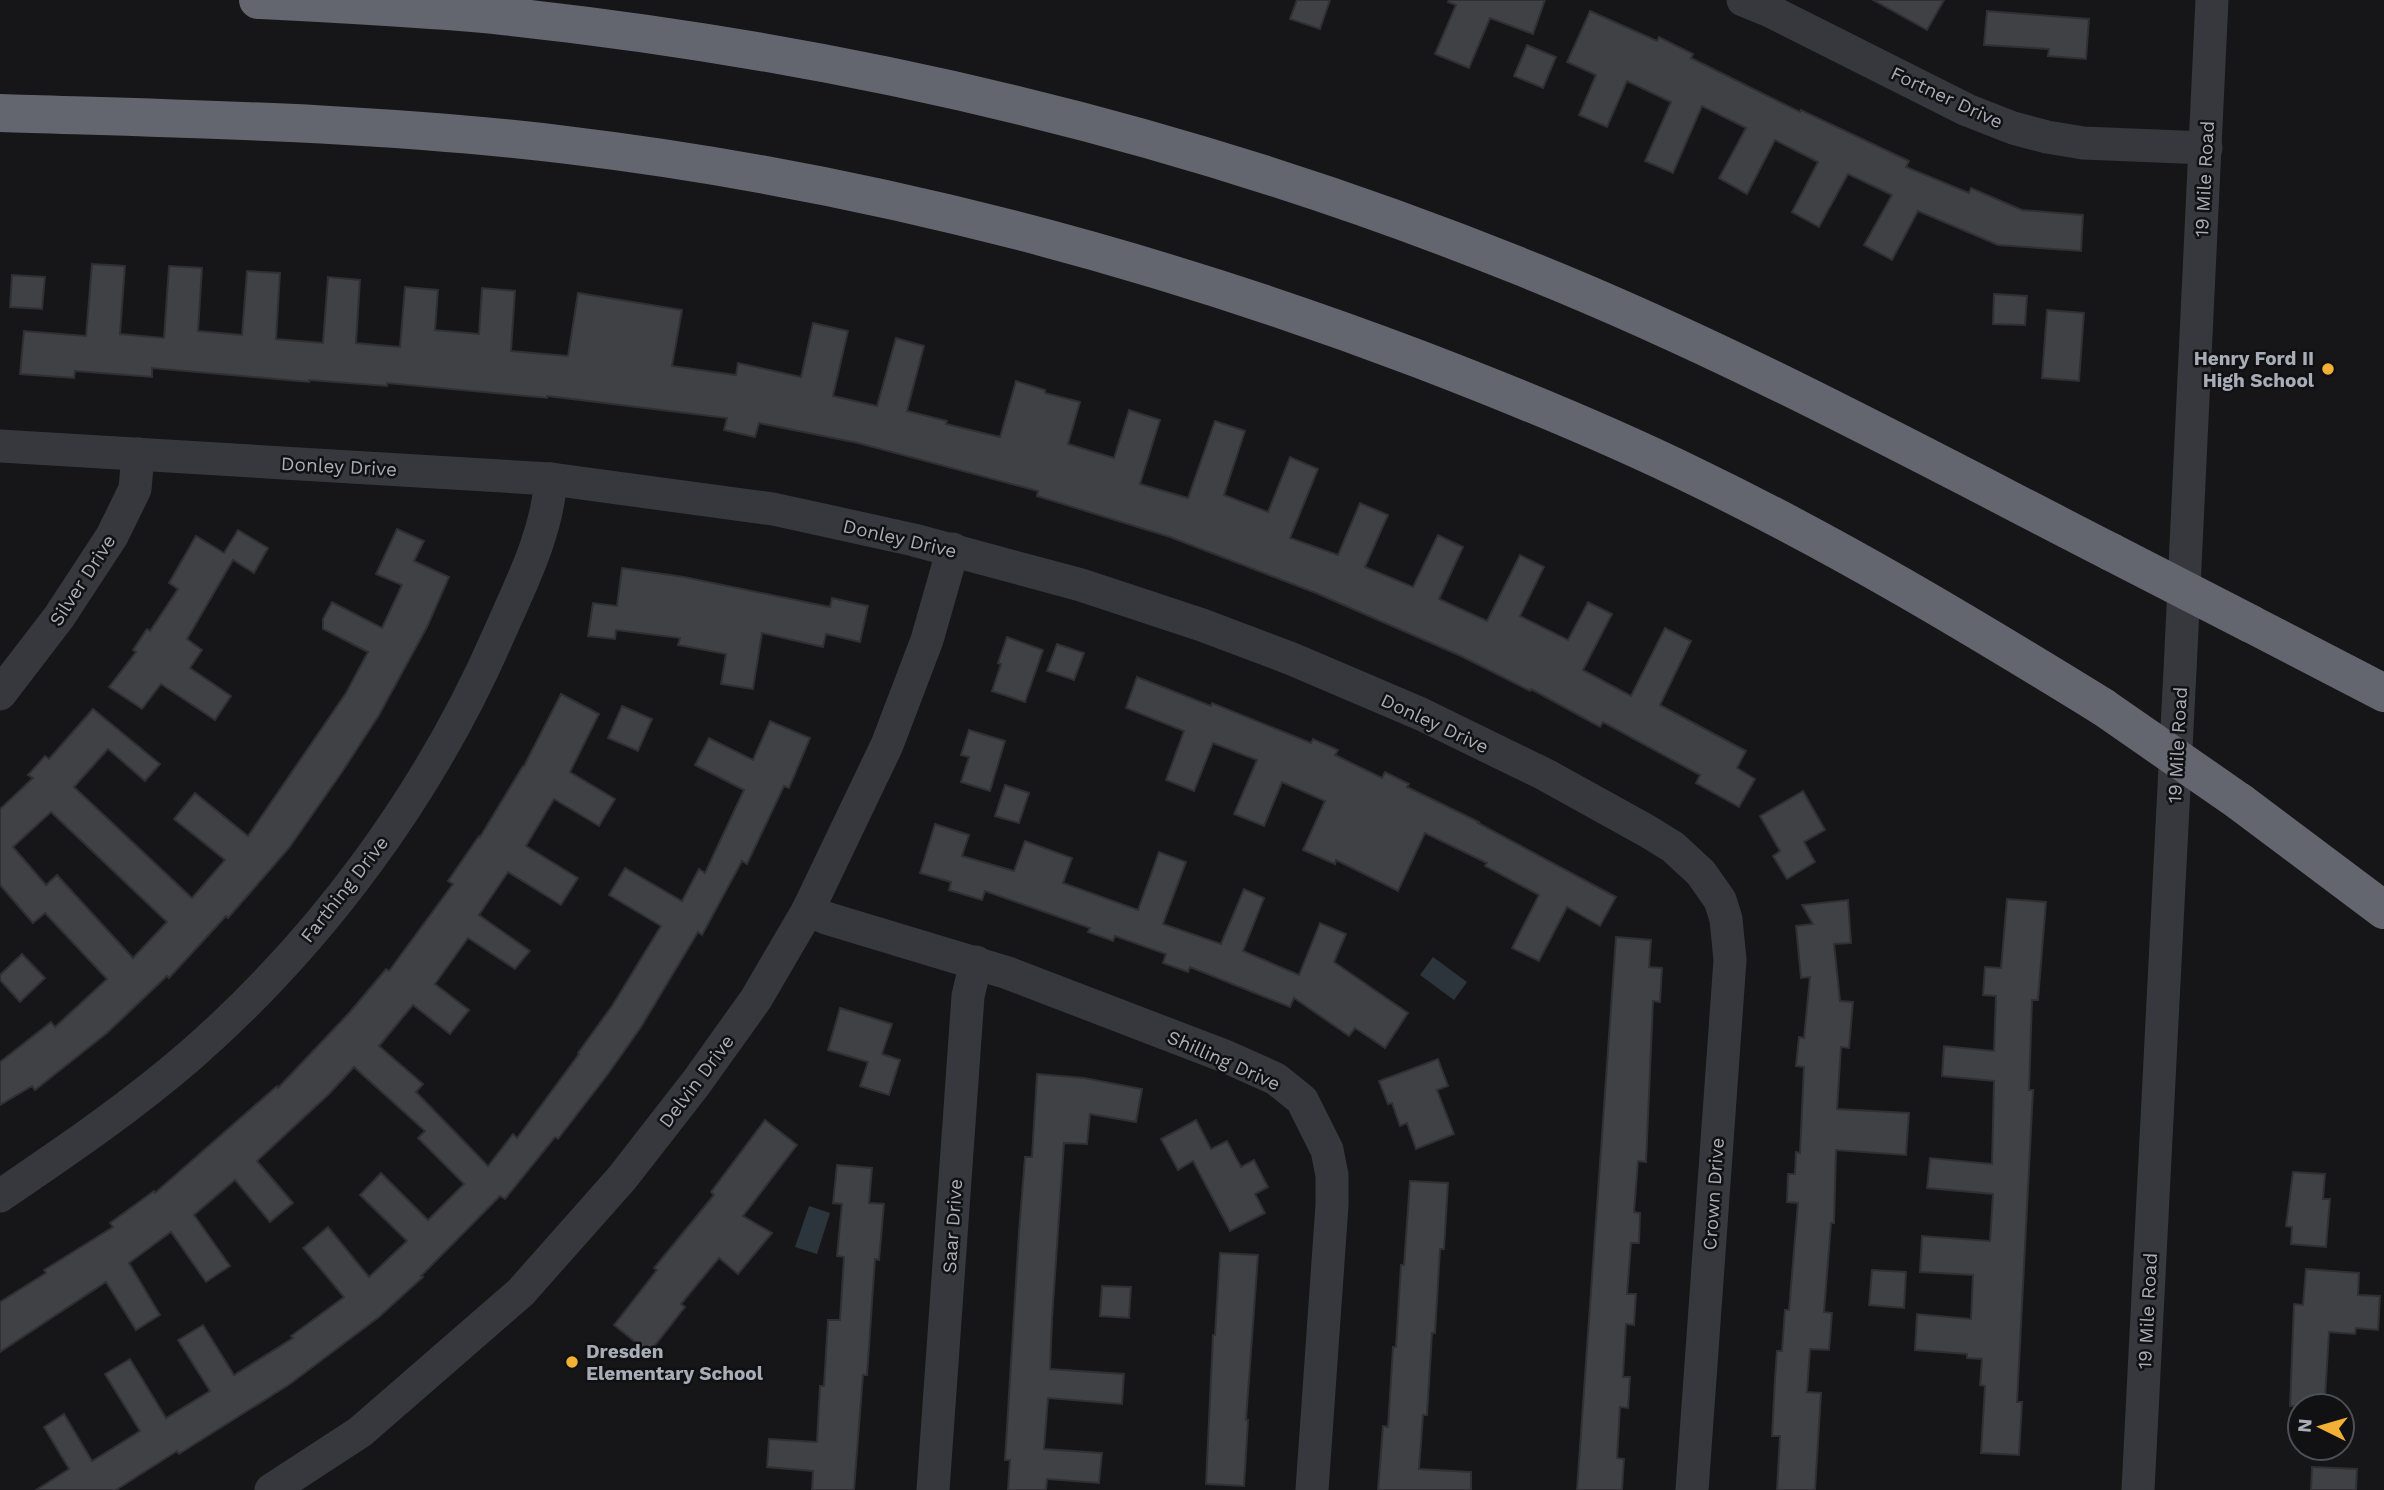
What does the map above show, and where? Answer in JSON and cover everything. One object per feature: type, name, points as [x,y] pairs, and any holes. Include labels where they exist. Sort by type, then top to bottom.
[{"type":"highway","points":[[258,0],[499,16],[730,47],[940,87],[1039,110],[1219,160],[1415,226],[1519,265],[1628,311],[1739,362],[2384,693]]},
{"type":"highway","points":[[0,113],[308,124],[568,145],[816,184],[1032,234],[1248,298],[1359,336],[1553,411],[1696,477],[1822,541],[1926,599],[2103,708],[2240,803],[2384,910]]},
{"type":"street","name":"19 Mile Road","points":[[2138,1490],[2159,1058],[2171,876],[2212,0]]},
{"type":"street","name":"Fortner Drive","points":[[1763,4],[1967,110],[2013,128],[2083,143],[2206,148]]},
{"type":"street","name":"Donley Drive","points":[[0,446],[551,479],[773,509],[953,549],[1080,585],[1202,625],[1292,659],[1421,714],[1546,775],[1673,847],[1701,873],[1720,900]]},
{"type":"street","name":"Silver Drive","points":[[0,694],[59,617],[112,536],[135,489],[138,454]]},
{"type":"street","name":"Farthing Drive","points":[[0,1196],[107,1123],[192,1054],[284,965],[373,857],[422,781],[479,681],[537,543],[550,498],[551,479]]},
{"type":"street","name":"Delvin Drive","points":[[271,1490],[360,1432],[520,1292],[622,1178],[696,1083],[755,999],[808,910],[887,745],[928,640],[953,549]]},
{"type":"street","name":"Crown Drive","points":[[1692,1490],[1730,960],[1726,919],[1720,900]]},
{"type":"street","name":"Shilling Drive","points":[[808,910],[826,918],[976,962],[1227,1057],[1276,1079],[1302,1100],[1326,1150],[1332,1175],[1312,1490]]},
{"type":"street","name":"Saar Drive","points":[[933,1490],[968,996],[976,962]]},
{"type":"shaded area","points":[[1433,957],[1467,982],[1454,1000],[1420,975]]},
{"type":"shaded area","points":[[809,1206],[830,1213],[817,1254],[795,1247]]},
{"type":"building","points":[[1297,0],[1330,0],[1320,29],[1290,19]]},
{"type":"building","points":[[1545,0],[1533,34],[1490,18],[1469,68],[1435,54],[1456,5],[1448,2]]},
{"type":"building","points":[[1873,0],[1944,0],[1927,30]]},
{"type":"building","points":[[1590,11],[1657,41],[1659,37],[1693,54],[1691,58],[1800,112],[1801,110],[1909,161],[1906,167],[1969,193],[1971,188],[2022,210],[2083,215],[2081,251],[1998,245],[1918,211],[1892,260],[1864,245],[1892,195],[1848,174],[1819,227],[1792,212],[1818,162],[1775,140],[1747,194],[1719,178],[1746,128],[1702,106],[1673,173],[1645,161],[1671,102],[1627,81],[1607,127],[1579,115],[1596,75],[1567,62]]},
{"type":"building","points":[[1987,11],[2089,19],[2086,59],[2048,56],[2049,49],[1984,45]]},
{"type":"building","points":[[1527,45],[1556,57],[1543,88],[1514,76]]},
{"type":"building","points":[[92,264],[125,266],[120,334],[164,338],[169,266],[202,268],[198,331],[242,335],[247,271],[280,273],[276,339],[323,343],[328,277],[360,280],[356,343],[400,347],[405,287],[438,290],[435,330],[479,334],[482,288],[515,291],[511,351],[568,356],[578,293],[682,310],[672,366],[736,375],[738,363],[801,377],[813,323],[848,331],[833,396],[877,406],[896,338],[924,346],[907,411],[1000,437],[1016,381],[1045,390],[1045,393],[1080,402],[1068,444],[1114,458],[1129,410],[1160,420],[1140,484],[1188,498],[1215,421],[1245,431],[1224,495],[1268,512],[1290,457],[1318,469],[1290,538],[1338,555],[1360,503],[1388,515],[1365,567],[1413,587],[1438,535],[1463,547],[1439,599],[1487,621],[1520,555],[1544,567],[1520,616],[1568,640],[1588,602],[1612,614],[1583,670],[1631,696],[1665,628],[1691,641],[1660,705],[1746,751],[1737,768],[1755,779],[1739,807],[1696,783],[1700,775],[1603,722],[1600,727],[1531,689],[1530,691],[1461,656],[1316,593],[1170,537],[1037,496],[1038,491],[858,443],[759,423],[755,437],[724,430],[727,418],[547,396],[387,383],[387,386],[309,382],[152,368],[152,377],[75,371],[74,378],[20,374],[24,331],[86,336]]},
{"type":"building","points":[[12,275],[45,277],[42,309],[10,307]]},
{"type":"building","points":[[1994,294],[2027,296],[2025,325],[1993,324]]},
{"type":"building","points":[[2047,310],[2084,313],[2079,381],[2042,378]]},
{"type":"building","points":[[397,529],[424,541],[414,561],[449,577],[427,627],[379,715],[289,848],[228,918],[226,916],[169,978],[167,976],[107,1033],[35,1090],[32,1086],[0,1105],[0,1062],[51,1022],[55,1027],[107,979],[45,913],[33,923],[0,885],[0,809],[33,778],[28,775],[45,756],[49,759],[93,709],[160,764],[145,781],[108,749],[74,787],[192,898],[225,860],[174,819],[195,793],[248,836],[346,693],[368,652],[323,629],[323,619],[332,602],[382,628],[402,585],[376,574]],"holes":[[[51,812],[167,922],[133,958],[57,875],[46,885],[13,847]]]},
{"type":"building","points":[[238,530],[268,548],[254,573],[233,560],[187,639],[202,650],[190,668],[231,696],[215,720],[161,684],[142,709],[109,687],[136,652],[133,650],[147,629],[150,631],[178,589],[169,583],[196,536],[224,553]]},
{"type":"building","points":[[622,568],[684,577],[830,607],[832,598],[868,606],[860,642],[826,634],[823,647],[762,633],[753,689],[721,684],[726,654],[678,645],[680,638],[616,630],[615,639],[588,636],[593,603],[617,606]]},
{"type":"building","points":[[1007,637],[1043,650],[1025,702],[992,691]]},
{"type":"building","points":[[1057,644],[1084,653],[1074,680],[1047,671]]},
{"type":"building","points":[[1137,677],[1211,706],[1212,703],[1311,743],[1313,739],[1338,750],[1335,755],[1382,778],[1385,772],[1409,784],[1407,787],[1479,822],[1616,897],[1600,926],[1567,907],[1539,961],[1512,948],[1539,895],[1485,866],[1487,863],[1425,833],[1398,891],[1336,860],[1335,864],[1303,850],[1325,801],[1282,782],[1264,826],[1234,814],[1257,760],[1213,743],[1194,791],[1166,780],[1184,731],[1126,708]]},
{"type":"building","points":[[561,694],[599,714],[570,772],[615,799],[599,826],[554,799],[526,846],[578,878],[561,905],[508,872],[479,915],[530,951],[515,969],[468,938],[435,984],[469,1010],[450,1034],[413,1005],[379,1046],[423,1084],[416,1092],[488,1166],[513,1134],[517,1138],[579,1054],[661,926],[609,895],[625,868],[682,901],[699,869],[705,873],[744,790],[695,765],[709,738],[753,760],[770,721],[810,738],[789,788],[784,786],[747,864],[742,861],[702,935],[698,932],[641,1027],[608,1074],[558,1139],[555,1137],[505,1199],[500,1196],[421,1276],[423,1277],[379,1317],[290,1384],[179,1454],[177,1451],[116,1490],[36,1490],[69,1469],[44,1427],[64,1414],[92,1461],[140,1431],[105,1374],[130,1359],[166,1418],[210,1391],[178,1340],[203,1325],[234,1375],[293,1338],[291,1336],[344,1297],[303,1248],[328,1227],[369,1277],[407,1241],[360,1195],[381,1173],[428,1220],[464,1184],[418,1138],[425,1131],[354,1067],[257,1161],[293,1203],[270,1222],[235,1180],[194,1215],[230,1266],[206,1282],[171,1232],[129,1263],[160,1315],[136,1330],[106,1282],[0,1352],[0,1302],[46,1273],[44,1270],[113,1227],[110,1223],[154,1191],[155,1193],[277,1086],[278,1088],[350,1012],[386,969],[389,971],[453,884],[448,881],[480,837],[524,766]]},
{"type":"building","points":[[622,706],[652,719],[638,751],[608,738]]},
{"type":"building","points":[[969,730],[1005,741],[990,791],[961,782],[969,757],[961,755]]},
{"type":"building","points":[[1005,785],[1029,793],[1019,823],[995,816]]},
{"type":"building","points":[[1803,791],[1825,830],[1804,842],[1815,862],[1787,879],[1773,856],[1780,851],[1760,816]]},
{"type":"building","points":[[935,824],[969,835],[962,856],[1014,871],[1025,841],[1072,858],[1063,883],[1138,910],[1159,852],[1186,862],[1163,924],[1221,944],[1244,889],[1264,898],[1243,951],[1299,975],[1320,923],[1346,934],[1334,962],[1408,1013],[1385,1048],[1355,1028],[1349,1036],[1294,998],[1290,1007],[1190,967],[1188,972],[1163,963],[1166,954],[1115,936],[1113,941],[1088,932],[1090,928],[985,891],[982,900],[949,890],[951,882],[920,873]]},
{"type":"building","points":[[2007,899],[2046,902],[2038,1000],[2032,1000],[2029,1090],[2033,1090],[2017,1402],[2022,1402],[2019,1455],[1981,1453],[1985,1386],[1980,1385],[1982,1359],[1967,1358],[1967,1354],[1915,1350],[1917,1314],[1971,1319],[1973,1275],[1920,1272],[1922,1236],[1990,1241],[1993,1194],[1927,1188],[1930,1158],[1992,1164],[1994,1081],[1942,1076],[1944,1046],[1994,1051],[1996,996],[1983,995],[1985,967],[2001,968]]},
{"type":"building","points":[[1848,900],[1851,943],[1834,944],[1840,1001],[1853,1002],[1849,1048],[1841,1047],[1837,1109],[1909,1113],[1906,1155],[1836,1150],[1834,1223],[1831,1223],[1824,1312],[1832,1313],[1829,1350],[1810,1349],[1807,1392],[1821,1393],[1815,1490],[1777,1490],[1780,1436],[1772,1436],[1777,1351],[1782,1351],[1785,1310],[1789,1310],[1798,1203],[1787,1202],[1788,1174],[1795,1174],[1796,1152],[1800,1153],[1804,1067],[1796,1066],[1799,1037],[1804,1038],[1810,977],[1801,978],[1796,926],[1813,924],[1802,905]]},
{"type":"building","points":[[1616,937],[1651,940],[1649,967],[1662,968],[1660,1002],[1653,1001],[1646,1162],[1638,1161],[1634,1212],[1640,1213],[1639,1243],[1631,1243],[1627,1294],[1636,1294],[1634,1325],[1626,1324],[1623,1377],[1630,1377],[1628,1408],[1620,1407],[1617,1458],[1624,1459],[1622,1490],[1577,1490]]},
{"type":"building","points":[[22,954],[45,978],[20,1002],[0,980],[0,975]]},
{"type":"building","points":[[840,1008],[892,1024],[882,1054],[900,1060],[889,1095],[860,1086],[868,1062],[828,1050]]},
{"type":"building","points":[[1438,1059],[1448,1086],[1437,1090],[1454,1134],[1416,1149],[1407,1123],[1400,1126],[1392,1103],[1388,1104],[1379,1081]]},
{"type":"building","points":[[1037,1074],[1084,1078],[1142,1089],[1136,1122],[1090,1114],[1087,1144],[1064,1143],[1052,1319],[1050,1369],[1124,1374],[1122,1404],[1048,1398],[1044,1449],[1102,1453],[1099,1483],[1047,1479],[1046,1490],[1008,1490],[1010,1460],[1005,1460],[1019,1232],[1025,1157],[1032,1157]]},
{"type":"building","points":[[765,1120],[797,1145],[743,1216],[772,1233],[738,1274],[719,1258],[681,1304],[685,1307],[649,1353],[614,1325],[657,1270],[654,1268],[714,1195],[711,1192]]},
{"type":"building","points":[[1196,1120],[1211,1149],[1227,1141],[1241,1167],[1254,1160],[1268,1187],[1255,1194],[1265,1213],[1230,1231],[1193,1161],[1178,1170],[1161,1139]]},
{"type":"building","points":[[837,1165],[872,1168],[869,1203],[884,1204],[879,1260],[875,1259],[867,1375],[863,1375],[854,1490],[812,1490],[813,1471],[767,1467],[769,1439],[817,1442],[828,1320],[840,1320],[844,1257],[837,1256],[842,1204],[833,1203]]},
{"type":"building","points":[[2293,1172],[2325,1174],[2323,1199],[2330,1199],[2326,1247],[2291,1244],[2292,1227],[2286,1226]]},
{"type":"building","points":[[1410,1181],[1448,1183],[1444,1249],[1440,1249],[1435,1333],[1432,1333],[1427,1415],[1423,1415],[1419,1469],[1471,1472],[1471,1490],[1378,1490],[1383,1426],[1388,1427],[1393,1347],[1396,1347]]},
{"type":"building","points":[[1220,1253],[1258,1255],[1244,1486],[1206,1484]]},
{"type":"building","points":[[2306,1269],[2359,1273],[2358,1295],[2380,1296],[2378,1330],[2356,1328],[2355,1334],[2329,1332],[2325,1392],[2291,1392],[2294,1304],[2303,1305]]},
{"type":"building","points":[[1872,1270],[1906,1272],[1904,1308],[1869,1305]]},
{"type":"building","points":[[1102,1286],[1131,1287],[1129,1318],[1100,1316]]},
{"type":"building","points":[[2312,1467],[2357,1469],[2356,1490],[2311,1490]]},
{"type":"place","name":"Henry Ford II High School","points":[[2328,369]]},
{"type":"place","name":"Dresden Elementary School","points":[[572,1362]]}]
